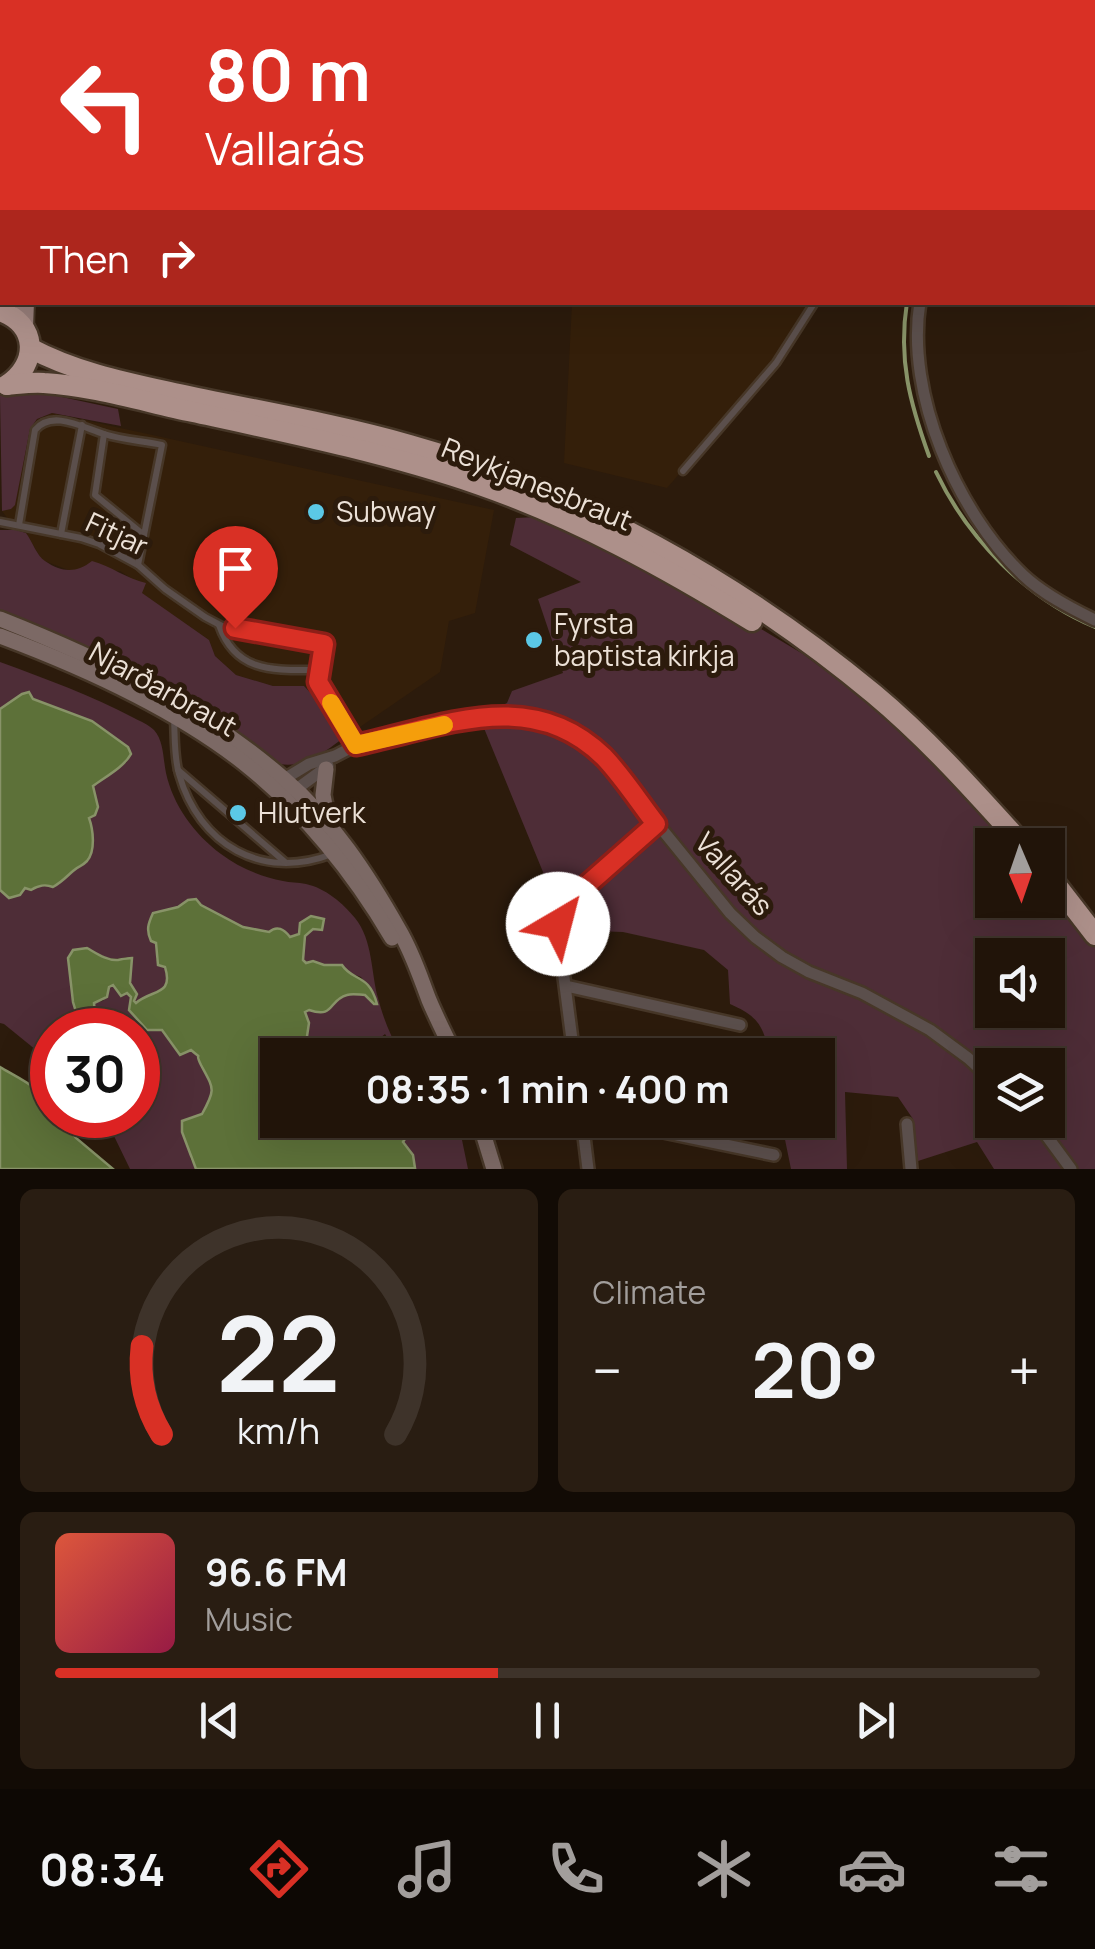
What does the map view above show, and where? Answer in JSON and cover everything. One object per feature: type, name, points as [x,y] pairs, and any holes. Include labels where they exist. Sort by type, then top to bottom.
[{"type":"highway","name":"Reykjanesbraut","points":[[0,311],[16,319],[27,338],[60,364],[115,380],[411,445],[488,471],[640,536],[810,644],[877,697],[1007,828]]},
{"type":"highway","points":[[3,386],[24,370],[27,338]]},
{"type":"highway","name":"Reykjanesbraut","points":[[3,386],[43,382],[87,389],[305,436],[482,486],[557,516],[717,599],[803,653],[936,753]]},
{"type":"highway","points":[[1065,896],[1095,935]]},
{"type":"main road","points":[[25,305],[27,338]]},
{"type":"main road","name":"Njarðarbraut","points":[[0,618],[182,705],[219,729],[329,825],[393,920],[418,966],[429,1000]]},
{"type":"main road","name":"Njarðarbraut","points":[[0,636],[132,693],[284,789],[388,931],[447,1038]]},
{"type":"main road","points":[[329,825],[323,795],[331,762]]},
{"type":"main road","points":[[485,1138],[494,1169]]},
{"type":"street","points":[[920,305],[918,355],[923,388],[956,483],[985,530],[1022,574],[1059,601],[1095,620]]},
{"type":"street","name":"Vallarás","points":[[284,789],[356,745],[479,716],[533,718],[569,732],[611,765],[730,913],[755,937],[809,972],[862,993],[918,1023],[975,1064]]},
{"type":"street","points":[[572,1038],[559,912],[656,824]]},
{"type":"street","points":[[566,986],[740,1025]]},
{"type":"street","points":[[907,1124],[911,1169]]},
{"type":"street","points":[[584,1138],[588,1169]]},
{"type":"street","points":[[692,1138],[774,1155]]},
{"type":"street","points":[[1048,1138],[1071,1169]]},
{"type":"lane","points":[[683,471],[776,362],[814,305]]},
{"type":"lane","points":[[19,525],[35,430],[46,421],[82,425],[104,434],[162,444],[138,565]]},
{"type":"lane","points":[[61,534],[82,425]]},
{"type":"lane","points":[[104,434],[94,495],[144,535]]},
{"type":"lane","name":"Fitjar","points":[[0,522],[98,544],[138,565],[165,589],[218,624],[324,644],[318,682],[356,745]]},
{"type":"lane","points":[[218,624],[224,641],[237,657],[255,666],[320,670]]},
{"type":"lane","points":[[174,718],[177,769],[204,826],[233,849],[251,856],[285,862],[316,860],[333,853]]},
{"type":"lane","points":[[177,769],[285,862]]},
{"type":"shaded area","points":[[572,305],[813,307],[776,363],[667,488],[564,463]]},
{"type":"shaded area","points":[[5,391],[34,391],[118,409],[121,426],[52,413],[37,419],[30,429],[15,505],[2,511],[0,396]]},
{"type":"shaded area","points":[[52,413],[494,510],[475,613],[449,621],[440,672],[360,727],[339,734],[325,708],[304,686],[273,686],[236,675],[215,656],[209,640],[141,593],[145,583],[120,571],[71,571],[42,560],[26,533],[16,530],[2,511],[11,509],[30,429],[37,419]]},
{"type":"shaded area","points":[[557,516],[631,551],[803,654],[936,753],[1000,828],[975,828],[975,918],[1065,918],[1065,902],[1095,937],[1095,1169],[994,1169],[977,1142],[918,1161],[913,1119],[898,1097],[845,1092],[847,1169],[791,1169],[785,1138],[835,1138],[835,1038],[765,1038],[758,1023],[730,1004],[728,970],[704,950],[623,932],[594,931],[559,939],[559,911],[479,716],[507,703],[512,691],[563,673],[538,599],[581,582],[510,545],[516,518]]},
{"type":"shaded area","points":[[0,530],[26,533],[42,559],[57,568],[81,568],[92,561],[146,583],[142,593],[209,640],[215,656],[236,675],[273,686],[304,686],[325,708],[342,739],[300,763],[271,762],[111,665],[0,612]]},
{"type":"shaded area","points":[[0,662],[85,695],[150,726],[160,739],[169,785],[179,807],[211,846],[250,871],[303,883],[327,893],[355,918],[365,936],[380,1005],[393,1038],[385,1034],[380,1038],[308,1038],[305,1012],[327,1011],[348,995],[375,997],[361,977],[347,972],[342,965],[303,960],[305,936],[324,924],[289,937],[243,927],[196,899],[178,907],[156,943],[156,959],[165,967],[167,977],[160,991],[136,1003],[130,983],[132,964],[127,957],[111,958],[87,948],[68,959],[75,1008],[30,1008],[30,1045],[0,1023],[0,890],[47,885],[86,862],[91,834],[88,818],[98,807],[93,786],[127,762],[128,747],[92,721],[22,694],[0,709]]},
{"type":"shaded area","points":[[29,692],[33,699],[92,721],[128,747],[131,754],[93,786],[98,807],[89,818],[93,846],[87,861],[53,887],[25,888],[20,895],[9,898],[0,890],[0,709]]},
{"type":"shaded area","points":[[196,899],[243,927],[269,932],[280,929],[290,937],[299,934],[300,923],[311,916],[324,919],[322,930],[313,929],[305,936],[303,960],[342,965],[374,994],[377,1004],[365,995],[352,994],[341,997],[327,1011],[305,1012],[309,1023],[307,1038],[260,1038],[260,1138],[406,1138],[403,1142],[413,1155],[415,1168],[196,1169],[182,1132],[182,1121],[202,1114],[211,1094],[211,1084],[198,1056],[191,1050],[180,1055],[160,1030],[160,1008],[129,1008],[131,997],[127,993],[121,996],[113,985],[107,997],[94,1003],[95,1008],[75,1008],[68,958],[73,950],[87,948],[110,959],[132,958],[130,983],[137,994],[136,1003],[167,983],[165,967],[158,965],[156,943],[148,934],[153,913],[178,907]]},
{"type":"shaded area","points":[[113,984],[131,997],[130,1008],[95,1008],[94,1002],[103,1001]]},
{"type":"shaded area","points":[[160,1030],[198,1056],[213,1085],[213,1094],[202,1114],[190,1117],[190,1158],[196,1169],[130,1169],[115,1138],[160,1138]]},
{"type":"shaded area","points":[[0,1067],[30,1086],[30,1138],[76,1138],[113,1169],[0,1169]]},
{"type":"shaded area","points":[[406,1138],[461,1138],[468,1169],[399,1169],[414,1168],[413,1155],[403,1142]]},
{"type":"waterway","points":[[907,305],[907,381],[929,456]]},
{"type":"waterway","points":[[936,472],[965,520],[1002,564],[1046,600],[1095,627]]},
{"type":"slow traffic","points":[[331,703],[356,745],[444,725]]},
{"type":"place","name":"Subway","points":[[316,512]]},
{"type":"place","name":"Fyrsta baptista kirkja","points":[[534,640]]},
{"type":"place","name":"Hlutverk","points":[[238,813]]},
{"type":"route","points":[[235,628],[324,644],[318,682],[356,745],[479,716],[506,715],[558,726],[597,751],[656,824],[571,899],[559,912],[558,924]]}]
